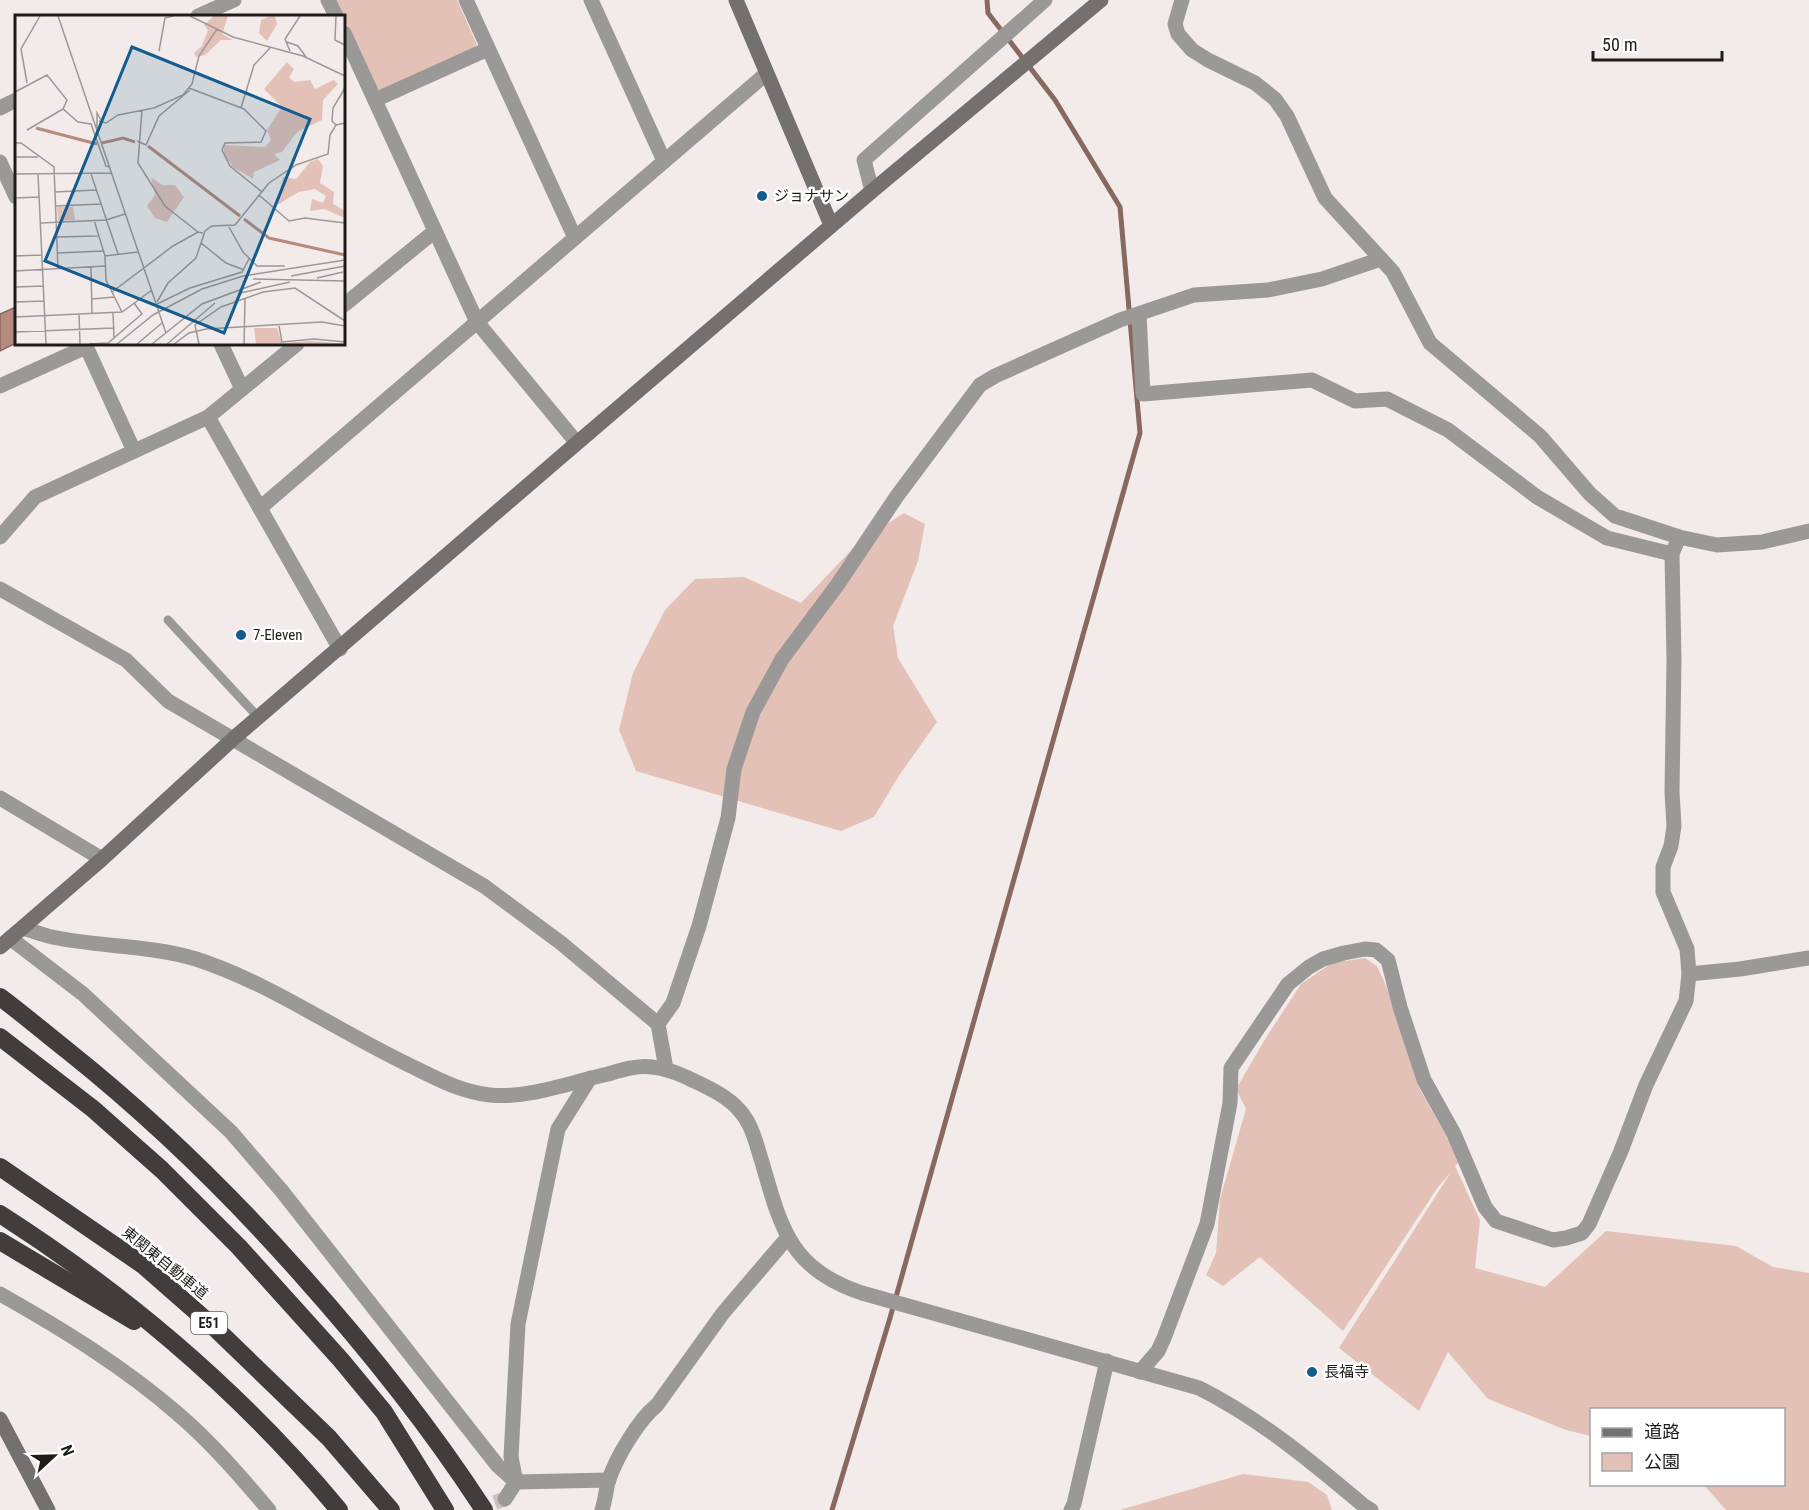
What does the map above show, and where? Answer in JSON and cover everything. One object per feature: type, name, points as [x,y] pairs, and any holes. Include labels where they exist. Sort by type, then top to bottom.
[{"type":"highway","points":[[2,999],[115,1088],[183,1151],[257,1225],[360,1340],[406,1399],[484,1510]]},
{"type":"highway","points":[[0,1037],[92,1108],[162,1170],[240,1247],[384,1412],[446,1510]]},
{"type":"highway","name":"東関東自動車道","points":[[0,1167],[143,1265],[216,1329],[328,1438],[391,1510]]},
{"type":"highway","name":"E51","points":[[0,1214],[70,1260],[126,1302],[192,1357],[255,1417],[302,1466],[339,1510]]},
{"type":"highway","points":[[0,1241],[192,1357]]},
{"type":"street","points":[[204,15],[234,0]]},
{"type":"street","points":[[328,0],[336,15]]},
{"type":"street","points":[[466,0],[575,238]]},
{"type":"street","points":[[591,0],[664,161]]},
{"type":"street","points":[[736,0],[831,225]]},
{"type":"street","points":[[872,190],[864,160],[1045,0]]},
{"type":"street","points":[[609,1480],[516,1482],[498,1466],[281,1190],[231,1132],[83,994],[5,943],[102,859],[234,738],[872,190],[1101,0]]},
{"type":"street","points":[[1182,0],[1175,24],[1178,34],[1192,50],[1256,83],[1275,99],[1287,116],[1325,198],[1393,272],[1430,343],[1540,436],[1590,494],[1615,516],[1679,537],[1717,545],[1762,542],[1809,531]]},
{"type":"street","points":[[345,35],[477,322],[577,443]]},
{"type":"street","points":[[375,100],[488,49]]},
{"type":"street","points":[[260,508],[766,74]]},
{"type":"street","points":[[0,108],[15,100]]},
{"type":"street","points":[[0,162],[15,195]]},
{"type":"street","points":[[345,304],[435,231]]},
{"type":"street","points":[[658,1024],[673,1003],[699,926],[728,818],[734,769],[753,712],[782,659],[838,584],[897,496],[980,385],[995,375],[1120,320],[1194,294],[1268,290],[1322,279],[1381,259]]},
{"type":"street","points":[[1139,314],[1143,394],[1312,380],[1355,401],[1387,399],[1449,430],[1537,497],[1607,538],[1671,554]]},
{"type":"street","points":[[0,386],[86,345],[134,451]]},
{"type":"street","points":[[221,345],[242,389]]},
{"type":"street","points":[[0,537],[35,497],[208,417],[296,345]]},
{"type":"street","points":[[208,417],[340,649]]},
{"type":"street","points":[[1140,1372],[1158,1351],[1164,1338],[1207,1224],[1230,1103],[1231,1068],[1288,984],[1323,959],[1365,949],[1376,950],[1388,960],[1400,1007],[1424,1080],[1454,1134],[1485,1208],[1496,1221],[1553,1240],[1582,1233],[1589,1224],[1621,1151],[1646,1085],[1681,1016],[1686,1001],[1689,974],[1687,949],[1663,892],[1663,867],[1671,846],[1674,826],[1672,792],[1674,660],[1671,554],[1679,537]]},
{"type":"street","points":[[0,590],[126,660],[168,701],[484,886],[561,943],[658,1024],[666,1069]]},
{"type":"street","points":[[0,798],[102,859]]},
{"type":"street","points":[[23,928],[52,937],[140,947],[195,959],[252,982],[381,1052],[460,1090],[509,1097],[629,1068],[650,1066],[666,1069],[722,1095],[740,1110],[752,1128],[774,1204],[788,1237],[806,1263],[822,1275],[840,1286],[1199,1388],[1223,1400],[1309,1460],[1371,1510]]},
{"type":"street","points":[[1689,974],[1809,958]]},
{"type":"street","points":[[505,1499],[516,1482],[511,1457],[518,1324],[558,1129],[590,1078]]},
{"type":"street","points":[[602,1510],[609,1480],[622,1452],[646,1413],[657,1405],[723,1313],[788,1237]]},
{"type":"street","points":[[0,1294],[60,1328],[129,1375],[178,1413],[209,1443],[269,1510]]},
{"type":"street","points":[[1071,1510],[1107,1361]]},
{"type":"street","points":[[0,1419],[48,1510]]},
{"type":"lane","points":[[168,620],[259,718]]},
{"type":"green space","points":[[336,0],[457,0],[477,45],[473,51],[385,92],[375,88],[345,20],[345,15],[343,15]]},
{"type":"green space","points":[[904,513],[925,524],[918,561],[893,626],[898,658],[937,722],[900,774],[874,817],[841,831],[636,771],[619,730],[633,673],[665,610],[695,579],[744,577],[801,603],[857,544]]},
{"type":"green space","points":[[1365,958],[1377,966],[1387,988],[1418,1086],[1449,1141],[1458,1163],[1455,1166],[1480,1220],[1475,1268],[1545,1287],[1606,1231],[1736,1246],[1773,1267],[1809,1273],[1809,1510],[1726,1510],[1705,1486],[1785,1486],[1785,1408],[1590,1408],[1590,1436],[1566,1430],[1488,1399],[1448,1352],[1419,1411],[1339,1348],[1451,1172],[1438,1187],[1343,1331],[1260,1257],[1223,1286],[1206,1275],[1216,1253],[1220,1199],[1246,1109],[1236,1089],[1301,984],[1332,963]]},
{"type":"green space","points":[[1243,1474],[1308,1482],[1327,1495],[1332,1510],[1120,1510]]},
{"type":"shaded area","points":[[15,307],[15,344],[0,351],[0,314]]},
{"type":"waterway","points":[[832,1510],[890,1318],[1140,433],[1120,207],[1055,100],[988,13],[987,0]]},
{"type":"tunnel","points":[[473,1510],[505,1499]]},
{"type":"place","name":"ジョナサン","points":[[762,196]]},
{"type":"place","name":"7-Eleven","points":[[241,635]]},
{"type":"place","name":"長福寺","points":[[1312,1372]]}]
